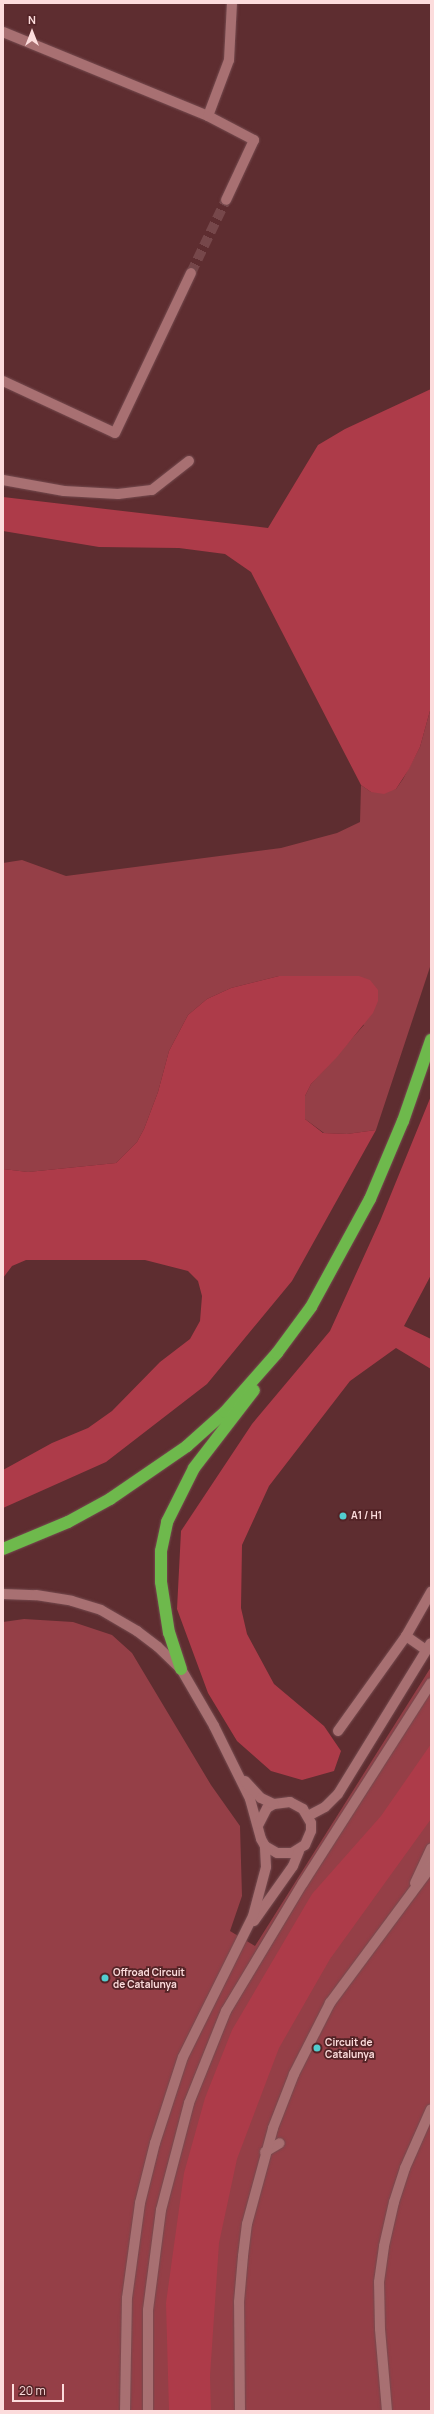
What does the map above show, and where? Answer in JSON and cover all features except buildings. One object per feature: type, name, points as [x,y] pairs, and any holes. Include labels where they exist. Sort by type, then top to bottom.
[{"type":"highway","points":[[182,1669],[169,1633],[161,1582],[161,1551],[167,1522],[194,1468],[255,1388],[311,1306],[370,1199],[403,1121],[431,1040]]},
{"type":"highway","points":[[3,1549],[68,1522],[110,1499],[187,1446],[225,1412],[277,1354]]},
{"type":"street","points":[[208,116],[229,60],[232,3]]},
{"type":"street","points":[[3,32],[208,116],[254,140],[226,200]]},
{"type":"street","points":[[3,381],[115,433],[191,273]]},
{"type":"street","points":[[3,480],[64,491],[118,494],[152,490],[189,461]]},
{"type":"street","points":[[338,1731],[406,1636],[431,1592]]},
{"type":"street","points":[[3,1594],[65,1600],[101,1610],[137,1631],[182,1669],[250,1799],[261,1839],[265,1846],[266,1867],[263,1882],[246,1933]]},
{"type":"street","points":[[308,1816],[325,1807],[338,1794],[429,1647],[406,1636]]},
{"type":"street","points":[[148,2411],[149,2302],[161,2210],[189,2103],[226,2011],[303,1883],[431,1683]]},
{"type":"street","points":[[233,1765],[261,1798],[274,1804]]},
{"type":"street","points":[[125,2411],[127,2306],[131,2264],[140,2203],[183,2057],[246,1933],[293,1866],[298,1851],[309,1839],[311,1823],[308,1816],[297,1805],[290,1802],[274,1804],[267,1808],[258,1824]]},
{"type":"street","points":[[265,1846],[285,1854],[298,1851]]},
{"type":"street","points":[[413,1890],[431,1850]]},
{"type":"street","points":[[240,2411],[239,2302],[243,2256],[247,2224],[265,2152],[294,2074],[330,2003],[431,1867]]},
{"type":"street","points":[[386,2411],[379,2282],[384,2246],[394,2202],[405,2168],[431,2109]]},
{"type":"street","points":[[265,2152],[280,2143]]},
{"type":"shaded area","points":[[431,389],[431,707],[420,747],[409,769],[396,789],[384,794],[371,792],[361,785],[251,572],[225,554],[179,548],[99,547],[3,531],[3,497],[268,528],[318,445],[345,429]]},
{"type":"shaded area","points":[[431,707],[431,964],[376,1130],[347,1134],[324,1133],[305,1119],[305,1096],[311,1084],[364,1025],[279,976],[231,988],[207,999],[188,1015],[169,1051],[158,1092],[144,1129],[137,1142],[116,1163],[28,1172],[3,1169],[3,863],[22,860],[66,876],[281,848],[337,833],[360,822],[361,785],[371,792],[396,789],[420,747]]},
{"type":"shaded area","points":[[279,976],[359,976],[370,980],[378,990],[378,1001],[373,1013],[337,1057],[311,1084],[305,1096],[305,1119],[323,1133],[347,1134],[376,1130],[292,1281],[207,1384],[106,1462],[3,1508],[3,1470],[52,1443],[88,1428],[112,1411],[160,1362],[190,1339],[200,1321],[202,1296],[198,1281],[188,1271],[145,1260],[26,1260],[12,1266],[3,1278],[3,1169],[28,1172],[116,1163],[137,1142],[144,1129],[158,1092],[169,1051],[188,1015],[207,999],[231,988]]},
{"type":"shaded area","points":[[431,1096],[431,1275],[404,1326],[431,1339],[431,1369],[396,1348],[350,1381],[269,1486],[242,1545],[241,1608],[247,1634],[274,1684],[324,1726],[341,1751],[334,1771],[302,1780],[271,1771],[237,1741],[208,1693],[177,1609],[181,1531],[252,1424],[330,1331],[380,1221]]},
{"type":"shaded area","points":[[24,1619],[73,1622],[112,1635],[132,1653],[211,1785],[240,1826],[242,1896],[230,1931],[255,1946],[431,1667],[431,2411],[3,2411],[3,1622]]},
{"type":"shaded area","points":[[431,1744],[431,1819],[330,1959],[279,2048],[237,2159],[219,2243],[210,2376],[211,2411],[169,2411],[166,2303],[184,2173],[205,2098],[232,2030],[312,1894],[381,1816]]},
{"type":"tunnel","points":[[191,273],[226,200]]},
{"type":"place","name":"A1 / H1","points":[[343,1516]]},
{"type":"place","name":"Offroad Circuit de Catalunya","points":[[105,1978]]},
{"type":"place","name":"Circuit de Catalunya","points":[[317,2048]]}]
